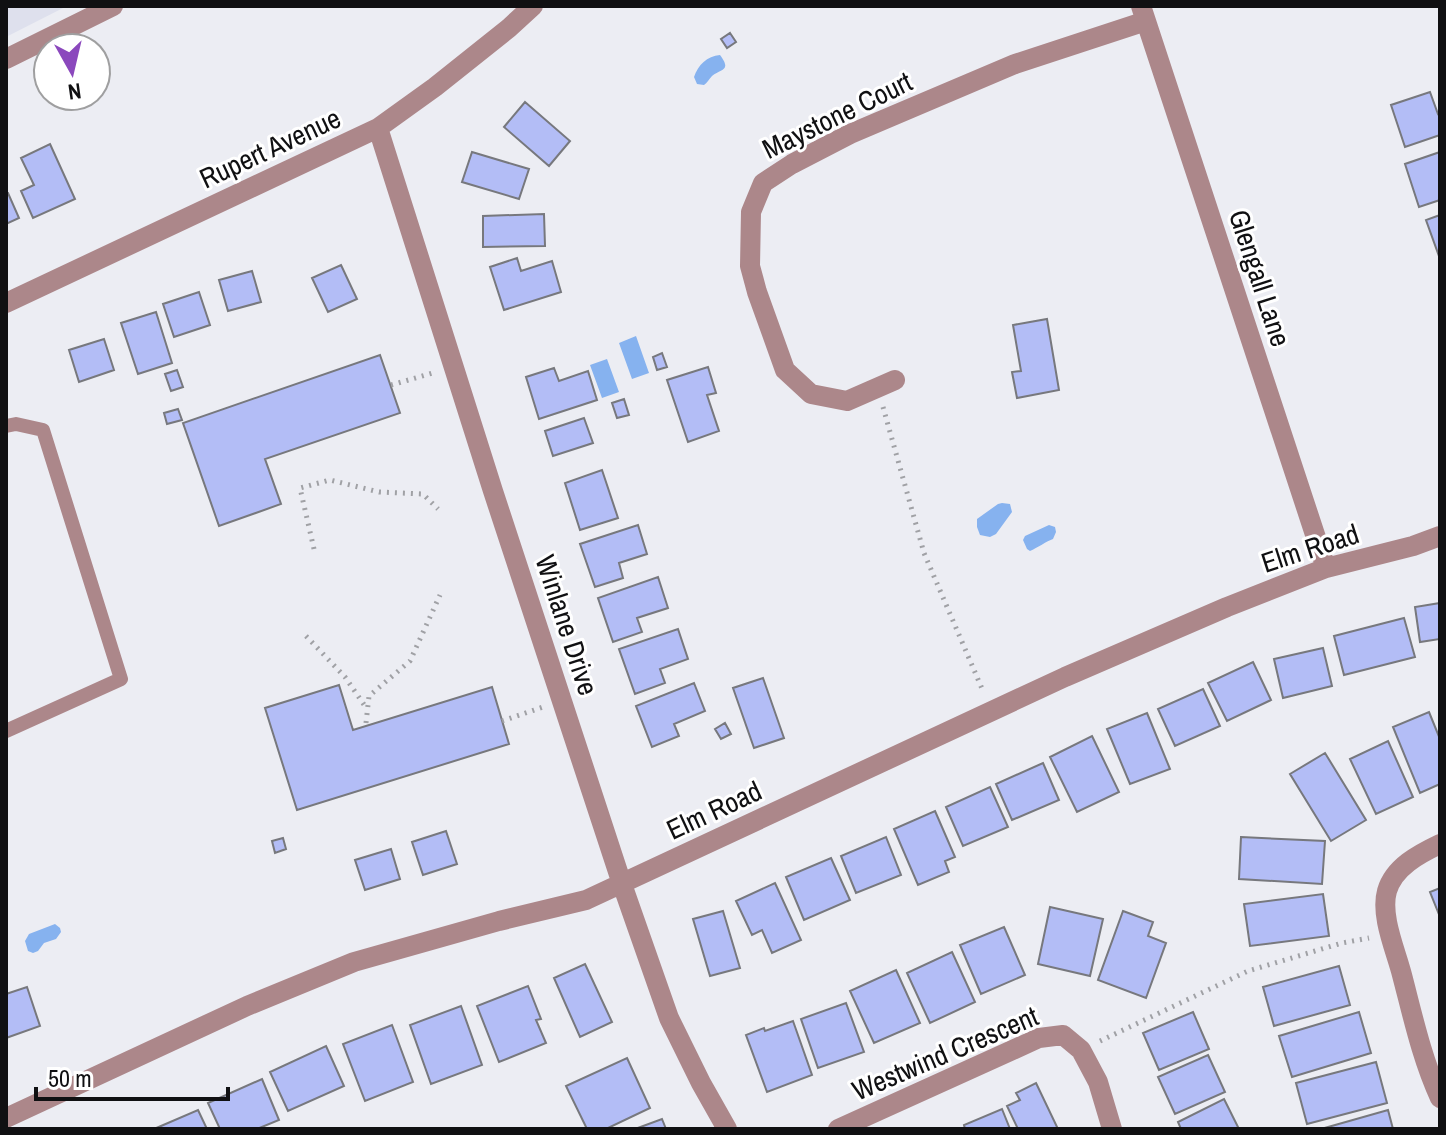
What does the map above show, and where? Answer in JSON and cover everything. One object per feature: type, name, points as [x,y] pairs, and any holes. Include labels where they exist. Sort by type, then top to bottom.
[{"type":"street","points":[[6,59],[113,6]]},
{"type":"street","name":"Rupert Avenue","points":[[6,303],[378,128],[435,87],[533,6]]},
{"type":"street","name":"Maystone Court","points":[[886,384],[847,401],[811,394],[785,370],[750,266],[751,212],[763,183],[850,134],[1144,14]]},
{"type":"street","name":"Glengall Lane","points":[[1144,14],[1326,568]]},
{"type":"street","name":"Winlane Drive","points":[[378,128],[622,884],[669,1018],[727,1129]]},
{"type":"street","name":"Elm Road","points":[[6,1118],[247,1006],[354,962],[586,900],[1065,677],[1227,607],[1326,568],[1440,536]]},
{"type":"street","points":[[1440,844],[1407,863],[1392,880],[1385,900],[1390,934],[1423,1056],[1440,1098]]},
{"type":"street","name":"Westwind Crescent","points":[[838,1129],[1039,1038],[1063,1035],[1081,1050]]},
{"type":"street","points":[[1081,1050],[1098,1082],[1112,1129]]},
{"type":"lane","points":[[6,426],[16,424],[43,430],[121,679],[6,731]]},
{"type":"path","points":[[391,385],[454,367]]},
{"type":"path","points":[[886,384],[924,553],[992,711]]},
{"type":"path","points":[[314,549],[300,488],[330,480],[379,492],[423,494],[438,509]]},
{"type":"path","points":[[366,723],[369,696],[410,661],[440,595]]},
{"type":"path","points":[[306,636],[345,677],[367,710]]},
{"type":"path","points":[[502,721],[562,700]]},
{"type":"path","points":[[1081,1050],[1248,971],[1342,943],[1390,934]]},
{"type":"shaded area","points":[[6,6],[67,6],[6,37]]},
{"type":"water","points":[[720,55],[724,69],[704,85],[697,84],[694,77],[701,65],[707,59]]},
{"type":"water","points":[[636,336],[649,373],[632,379],[619,343]]},
{"type":"water","points":[[607,359],[619,392],[602,398],[590,365]]},
{"type":"water","points":[[1002,503],[1010,504],[1012,512],[996,534],[990,537],[980,535],[977,519]]},
{"type":"water","points":[[1049,525],[1055,527],[1053,539],[1030,551],[1027,549],[1023,540],[1025,536]]},
{"type":"water","points":[[55,924],[61,932],[56,939],[44,943],[38,951],[28,951],[25,941],[29,934]]},
{"type":"building","points":[[730,33],[736,42],[727,48],[721,39]]},
{"type":"building","points":[[1430,92],[1440,113],[1440,135],[1405,147],[1391,105]]},
{"type":"building","points":[[525,102],[570,141],[549,166],[504,127]]},
{"type":"building","points":[[50,144],[75,199],[33,218],[21,191],[34,185],[21,158]]},
{"type":"building","points":[[472,152],[529,169],[519,199],[462,182]]},
{"type":"building","points":[[1440,152],[1440,200],[1419,207],[1405,164]]},
{"type":"building","points":[[6,193],[19,218],[6,224]]},
{"type":"building","points":[[544,214],[545,246],[483,247],[483,216]]},
{"type":"building","points":[[1440,215],[1440,259],[1426,220]]},
{"type":"building","points":[[517,258],[521,271],[552,261],[561,292],[504,310],[490,267]]},
{"type":"building","points":[[341,265],[357,299],[328,312],[312,278]]},
{"type":"building","points":[[252,271],[261,302],[228,311],[219,280]]},
{"type":"building","points":[[199,292],[210,325],[174,337],[163,304]]},
{"type":"building","points":[[156,312],[172,363],[138,374],[121,323]]},
{"type":"building","points":[[1047,319],[1059,390],[1017,398],[1012,372],[1021,371],[1013,325]]},
{"type":"building","points":[[104,339],[114,370],[79,382],[69,350]]},
{"type":"building","points":[[662,353],[667,367],[657,370],[653,357]]},
{"type":"building","points":[[380,355],[400,413],[265,459],[281,504],[219,526],[183,423]]},
{"type":"building","points":[[708,367],[716,393],[707,395],[719,431],[688,442],[667,380]]},
{"type":"building","points":[[554,368],[559,381],[588,371],[597,400],[539,419],[526,377]]},
{"type":"building","points":[[177,370],[183,387],[171,391],[165,374]]},
{"type":"building","points":[[624,399],[629,415],[617,418],[612,403]]},
{"type":"building","points":[[178,409],[182,420],[167,424],[164,413]]},
{"type":"building","points":[[584,418],[593,443],[553,456],[545,431]]},
{"type":"building","points":[[602,470],[618,518],[580,530],[565,483]]},
{"type":"building","points":[[638,525],[647,554],[619,563],[623,578],[595,587],[580,544]]},
{"type":"building","points":[[658,577],[668,608],[637,618],[642,632],[613,642],[598,598]]},
{"type":"building","points":[[1440,603],[1440,639],[1420,642],[1415,607]]},
{"type":"building","points":[[1404,618],[1415,657],[1344,675],[1334,636]]},
{"type":"building","points":[[678,629],[688,659],[660,669],[665,683],[635,694],[619,649]]},
{"type":"building","points":[[1323,648],[1332,686],[1283,698],[1274,659]]},
{"type":"building","points":[[1253,662],[1271,700],[1227,721],[1208,683]]},
{"type":"building","points":[[763,678],[784,738],[754,748],[733,688]]},
{"type":"building","points":[[694,683],[705,711],[674,724],[679,736],[652,747],[636,706]]},
{"type":"building","points":[[339,685],[353,730],[492,687],[509,744],[297,810],[265,708]]},
{"type":"building","points":[[1203,689],[1220,726],[1175,746],[1158,709]]},
{"type":"building","points":[[1429,712],[1440,739],[1440,784],[1420,793],[1393,727]]},
{"type":"building","points":[[1147,713],[1170,769],[1130,784],[1107,729]]},
{"type":"building","points":[[725,723],[731,734],[721,739],[715,729]]},
{"type":"building","points":[[1092,736],[1119,792],[1077,812],[1050,757]]},
{"type":"building","points":[[1388,741],[1413,797],[1376,814],[1350,759]]},
{"type":"building","points":[[1325,753],[1366,820],[1331,841],[1290,774]]},
{"type":"building","points":[[1043,763],[1059,800],[1012,820],[996,784]]},
{"type":"building","points":[[990,787],[1008,827],[963,846],[946,807]]},
{"type":"building","points":[[935,811],[955,857],[945,861],[949,872],[918,885],[894,829]]},
{"type":"building","points":[[446,831],[457,864],[423,875],[412,842]]},
{"type":"building","points":[[886,837],[901,875],[856,893],[841,856]]},
{"type":"building","points":[[1241,837],[1325,841],[1322,884],[1239,879]]},
{"type":"building","points":[[283,838],[286,849],[275,853],[272,841]]},
{"type":"building","points":[[391,849],[400,879],[365,890],[355,860]]},
{"type":"building","points":[[831,858],[850,900],[804,920],[786,877]]},
{"type":"building","points":[[775,883],[801,940],[772,953],[762,930],[752,935],[736,901]]},
{"type":"building","points":[[1440,888],[1440,917],[1430,892]]},
{"type":"building","points":[[1323,894],[1329,936],[1250,946],[1244,904]]},
{"type":"building","points":[[1050,907],[1103,919],[1090,976],[1038,964]]},
{"type":"building","points":[[723,911],[740,968],[710,976],[693,919]]},
{"type":"building","points":[[1123,911],[1153,922],[1148,936],[1166,943],[1146,998],[1098,980]]},
{"type":"building","points":[[1004,927],[1025,975],[981,994],[960,945]]},
{"type":"building","points":[[952,952],[975,1002],[930,1023],[907,973]]},
{"type":"building","points":[[585,964],[612,1022],[580,1037],[554,978]]},
{"type":"building","points":[[1339,966],[1350,1005],[1274,1026],[1263,987]]},
{"type":"building","points":[[896,970],[920,1023],[874,1043],[850,991]]},
{"type":"building","points":[[528,986],[541,1019],[536,1020],[546,1043],[499,1062],[477,1006]]},
{"type":"building","points":[[27,987],[40,1026],[6,1038],[6,994]]},
{"type":"building","points":[[846,1003],[864,1052],[818,1068],[801,1019]]},
{"type":"building","points":[[461,1006],[482,1065],[431,1084],[410,1025]]},
{"type":"building","points":[[1193,1012],[1209,1049],[1159,1070],[1143,1033]]},
{"type":"building","points":[[1359,1012],[1371,1053],[1292,1077],[1279,1036]]},
{"type":"building","points":[[793,1021],[812,1075],[767,1092],[746,1035]]},
{"type":"building","points":[[392,1025],[413,1082],[365,1101],[343,1044]]},
{"type":"building","points":[[326,1046],[344,1086],[288,1111],[270,1072]]},
{"type":"building","points":[[1208,1055],[1225,1092],[1175,1114],[1158,1077]]},
{"type":"building","points":[[627,1058],[650,1108],[606,1129],[587,1129],[566,1086]]},
{"type":"building","points":[[1376,1062],[1387,1103],[1307,1124],[1296,1083]]},
{"type":"building","points":[[262,1079],[279,1120],[257,1129],[220,1129],[208,1103]]},
{"type":"building","points":[[1036,1083],[1058,1129],[1018,1129],[1007,1106],[1020,1100],[1016,1093]]},
{"type":"building","points":[[1224,1099],[1239,1129],[1181,1129],[1178,1122]]},
{"type":"building","points":[[1002,1109],[1010,1129],[965,1129],[964,1125]]},
{"type":"building","points":[[198,1110],[207,1129],[154,1129]]},
{"type":"building","points":[[1388,1110],[1393,1129],[1321,1129]]},
{"type":"building","points":[[662,1119],[666,1129],[635,1129]]}]
